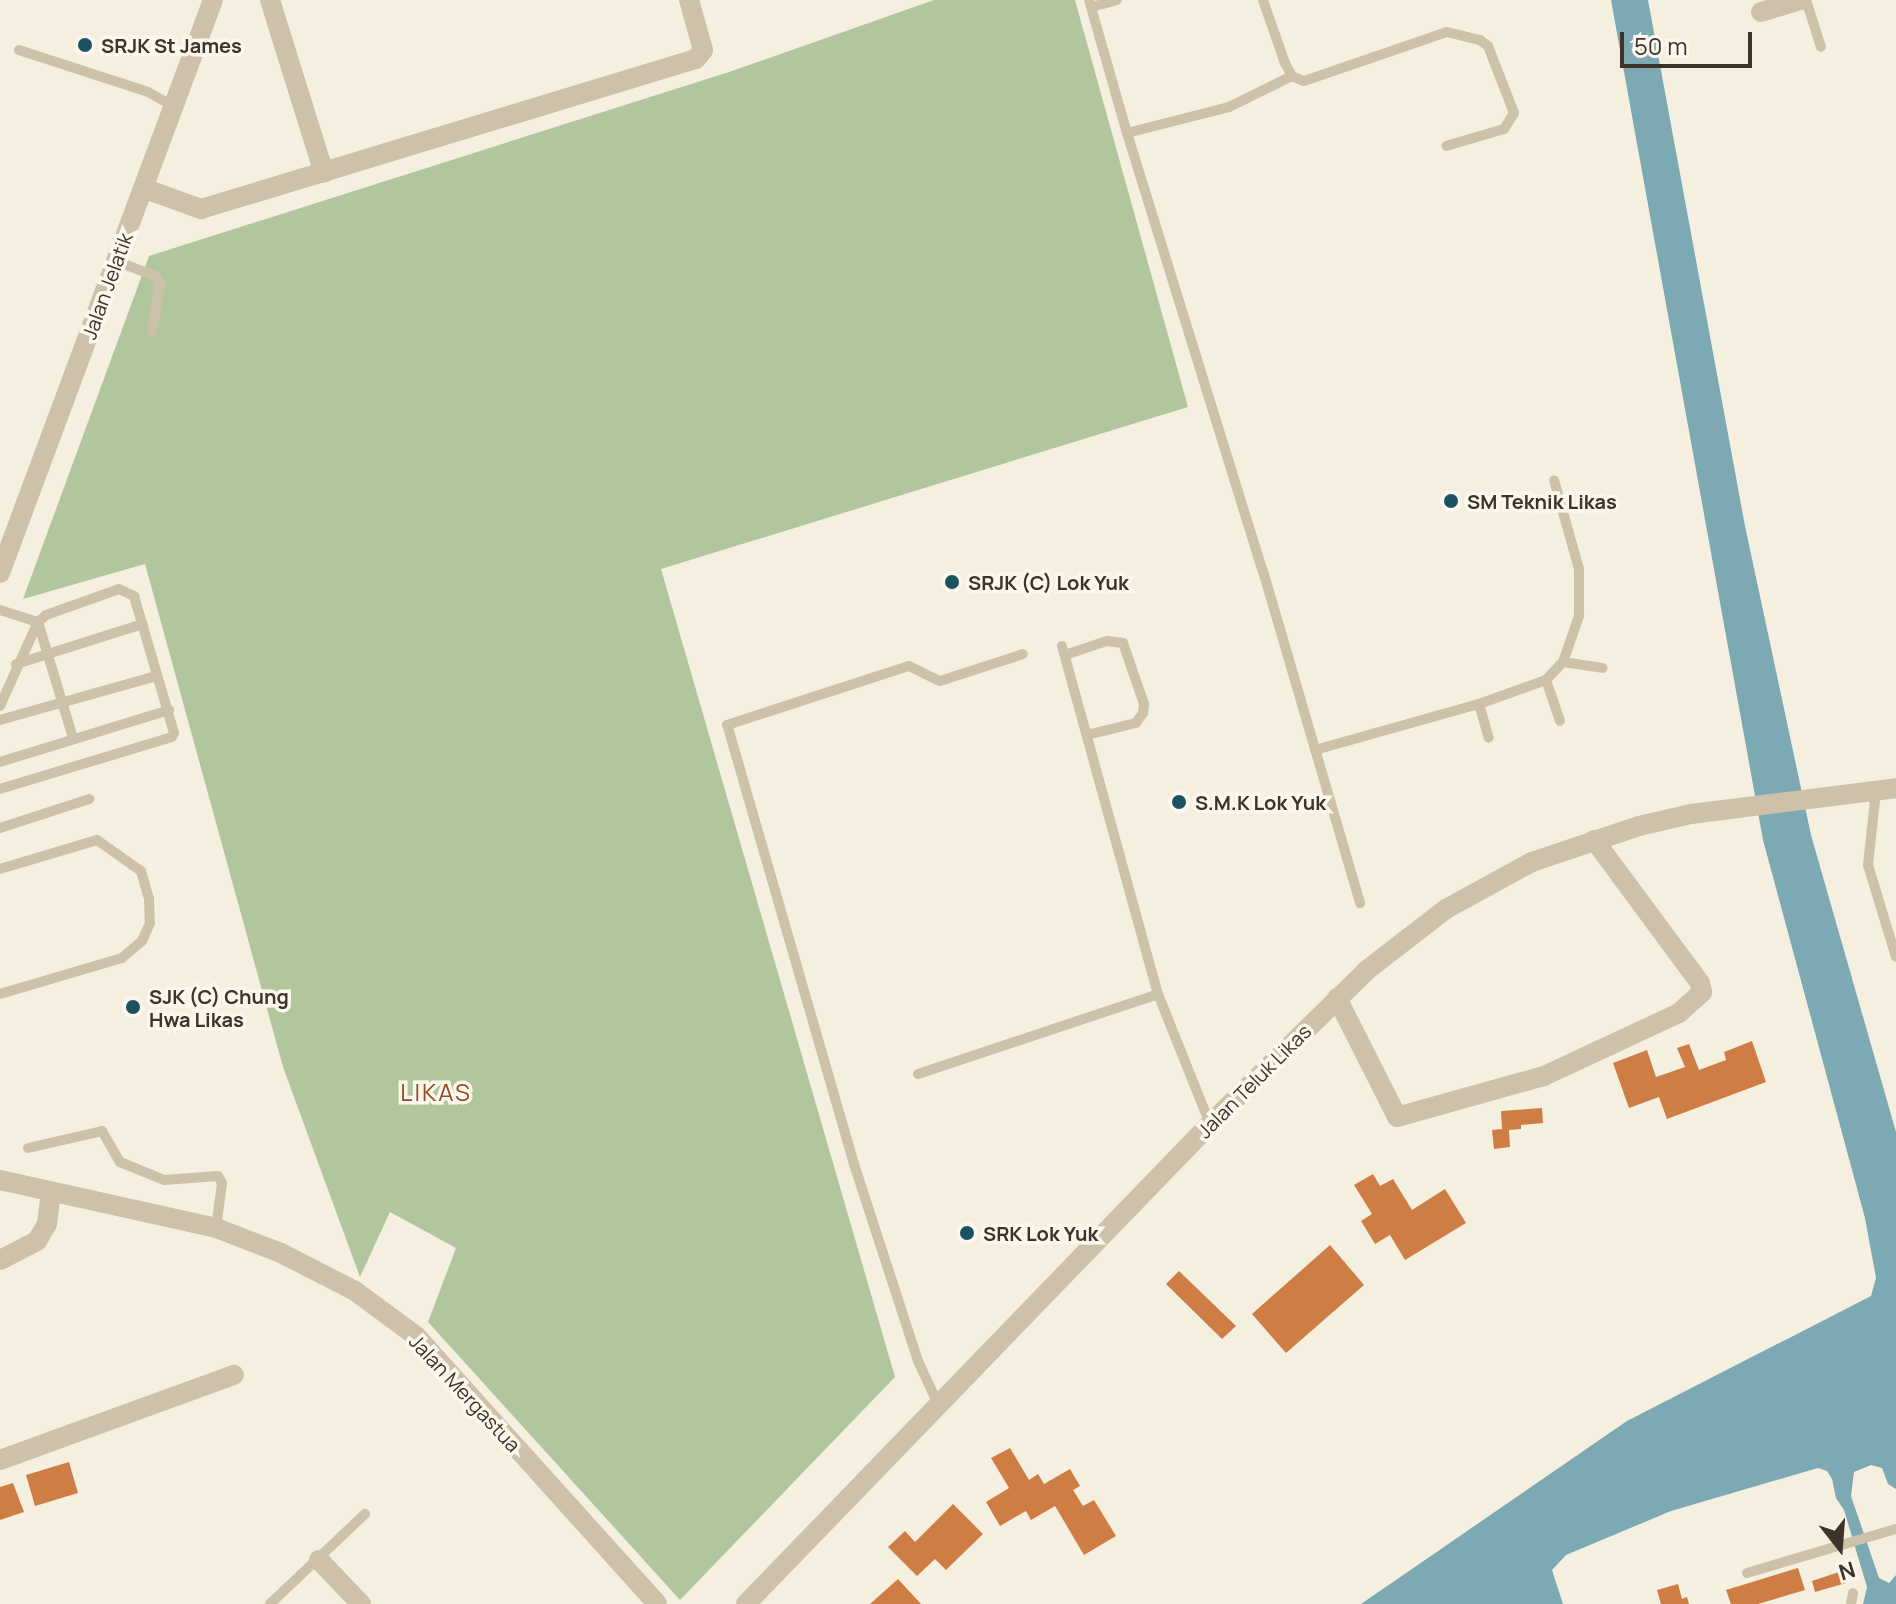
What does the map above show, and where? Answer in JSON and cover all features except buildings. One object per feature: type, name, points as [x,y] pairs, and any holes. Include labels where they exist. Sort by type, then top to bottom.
[{"type":"street","name":"Jalan Jelatik","points":[[0,573],[213,0]]},
{"type":"street","points":[[270,0],[324,173]]},
{"type":"street","points":[[143,188],[201,209],[696,59],[703,50],[689,0]]},
{"type":"street","points":[[1761,12],[1800,0]]},
{"type":"street","name":"Jalan Teluk Likas","points":[[746,1604],[1210,1124],[1367,970],[1446,909],[1532,862],[1671,818],[1886,790]]},
{"type":"street","points":[[1337,998],[1397,1117],[1544,1076],[1679,1013],[1702,992],[1700,983],[1594,840]]},
{"type":"street","name":"Jalan Mergastua","points":[[0,1180],[216,1228],[252,1240],[333,1278],[416,1336],[657,1604]]},
{"type":"street","points":[[0,1260],[37,1241],[47,1224],[51,1192]]},
{"type":"street","points":[[0,1460],[234,1375]]},
{"type":"street","points":[[319,1560],[361,1604]]},
{"type":"lane","points":[[1117,0],[1090,4],[1360,903]]},
{"type":"lane","points":[[1263,0],[1292,76],[1304,81],[1447,32],[1480,40],[1488,46],[1514,113],[1504,129],[1446,146]]},
{"type":"lane","points":[[1806,0],[1821,47]]},
{"type":"lane","points":[[19,50],[148,92],[173,106]]},
{"type":"lane","points":[[1127,133],[1229,107],[1292,76]]},
{"type":"lane","points":[[116,261],[155,276],[160,283],[162,291],[152,331]]},
{"type":"lane","points":[[1315,750],[1479,704],[1546,680],[1563,662],[1579,616],[1579,569],[1554,480]]},
{"type":"lane","points":[[0,706],[16,664],[38,622],[46,615],[119,589],[134,596],[169,710],[172,737],[0,789]]},
{"type":"lane","points":[[0,610],[38,622]]},
{"type":"lane","points":[[38,622],[73,738]]},
{"type":"lane","points":[[16,664],[143,624]]},
{"type":"lane","points":[[1087,735],[1136,723],[1143,713],[1144,704],[1123,643],[1107,641],[1064,650],[1087,735],[1158,994],[1210,1124]]},
{"type":"lane","points":[[938,1404],[918,1361],[854,1164],[727,725],[909,666],[940,681],[1023,654]]},
{"type":"lane","points":[[1563,662],[1603,668]]},
{"type":"lane","points":[[0,720],[157,676]]},
{"type":"lane","points":[[1546,680],[1560,721]]},
{"type":"lane","points":[[1479,704],[1489,738]]},
{"type":"lane","points":[[0,762],[169,710]]},
{"type":"lane","points":[[1886,790],[1868,865],[1896,957]]},
{"type":"lane","points":[[0,828],[89,799]]},
{"type":"lane","points":[[0,869],[97,840],[141,871],[149,899],[150,923],[142,941],[122,958],[0,994]]},
{"type":"lane","points":[[918,1074],[1158,994]]},
{"type":"lane","points":[[28,1148],[102,1131],[120,1162],[164,1180],[218,1176],[222,1183],[216,1228]]},
{"type":"lane","points":[[270,1604],[365,1514]]},
{"type":"lane","points":[[1747,1573],[1895,1529]]},
{"type":"green space","points":[[934,0],[1075,0],[1188,407],[661,569],[895,1377],[680,1600],[428,1322],[456,1248],[390,1212],[360,1277],[283,1067],[145,564],[23,599],[149,256],[729,72]]},
{"type":"water","points":[[1611,0],[1648,0],[1745,526],[1811,835],[1896,1132],[1896,1489],[1888,1484],[1882,1468],[1871,1465],[1854,1472],[1851,1496],[1879,1578],[1889,1583],[1896,1575],[1896,1604],[1863,1604],[1867,1587],[1844,1510],[1836,1498],[1832,1479],[1827,1471],[1818,1468],[1671,1511],[1566,1555],[1552,1570],[1563,1604],[1361,1604],[1627,1421],[1871,1296],[1876,1278],[1865,1218],[1763,840]]},
{"type":"place","name":"SRJK St James","points":[[85,45]]},
{"type":"place","name":"SM Teknik Likas","points":[[1451,501]]},
{"type":"place","name":"SRJK (C) Lok Yuk","points":[[952,582]]},
{"type":"place","name":"S.M.K Lok Yuk","points":[[1179,802]]},
{"type":"place","name":"SJK (C) Chung Hwa Likas","points":[[133,1007]]},
{"type":"place","name":"SRK Lok Yuk","points":[[967,1233]]},
{"type":"district","name":"LIKAS","points":[[436,1092]]}]
